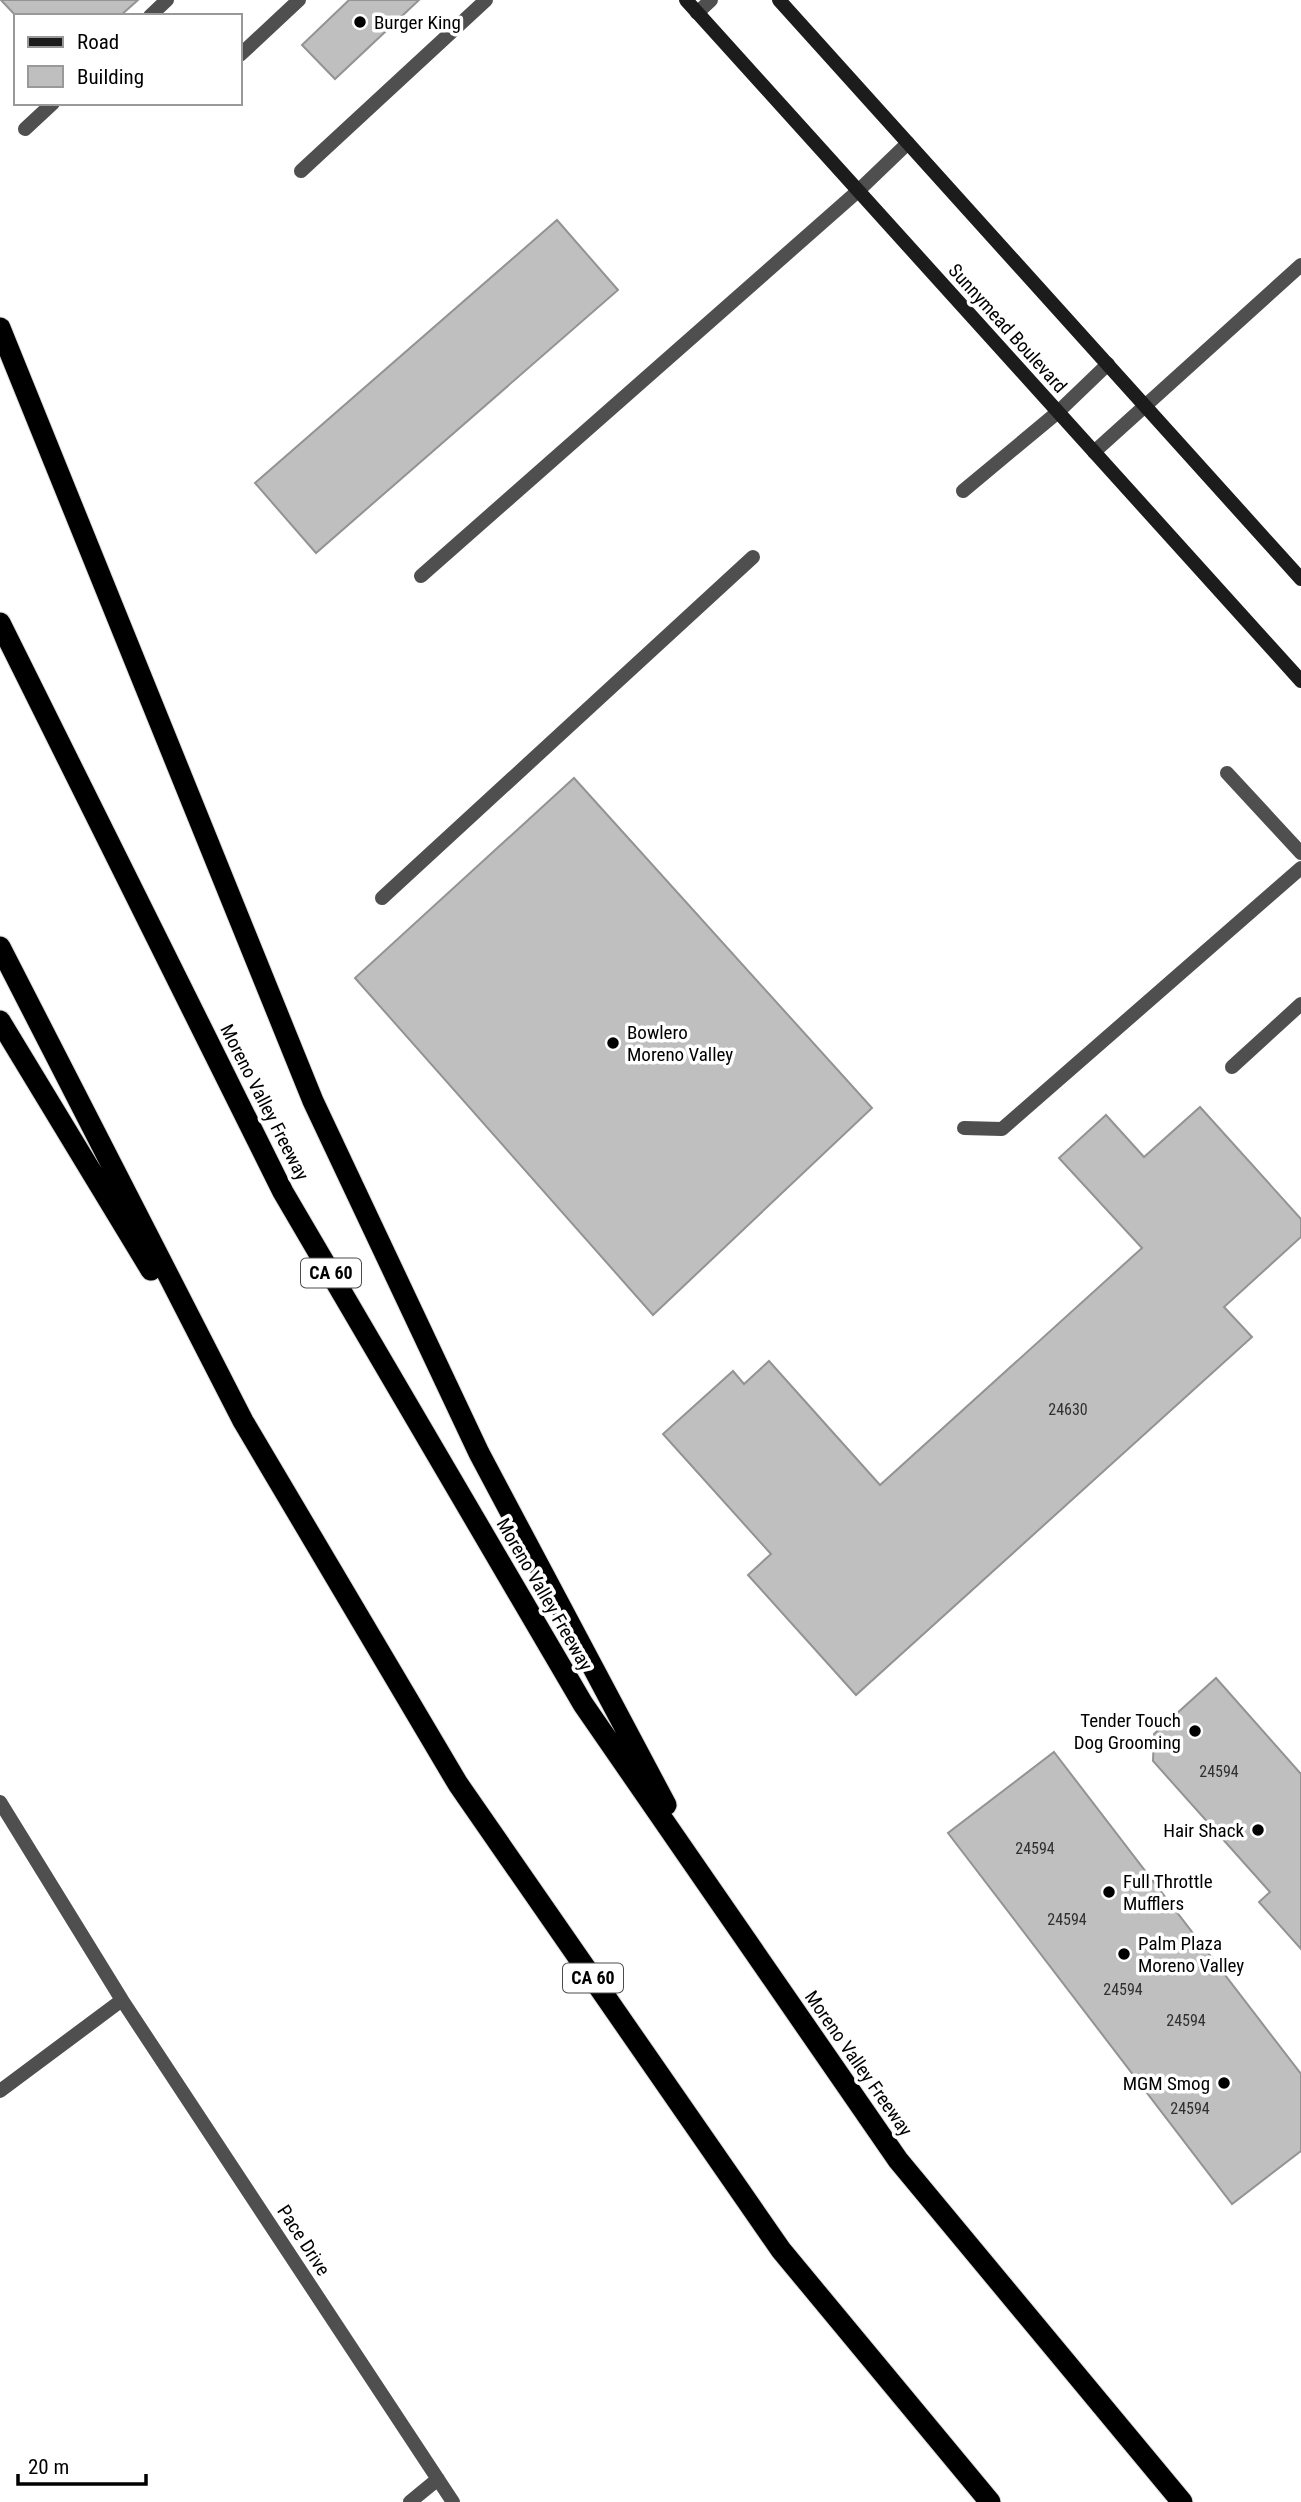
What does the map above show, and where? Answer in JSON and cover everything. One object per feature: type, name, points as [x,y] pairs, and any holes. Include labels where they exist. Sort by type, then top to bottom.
[{"type":"highway","points":[[0,328],[313,1101],[479,1453],[713,1893]]},
{"type":"highway","name":"Moreno Valley Freeway","points":[[0,623],[283,1192],[583,1704],[898,2160],[1182,2502]]},
{"type":"highway","name":"CA 60","points":[[0,947],[243,1421],[458,1784],[780,2250],[990,2502]]},
{"type":"highway","points":[[0,1021],[243,1421]]},
{"type":"main road","name":"Sunnymead Boulevard","points":[[686,0],[1301,681]]},
{"type":"main road","points":[[779,0],[1301,579]]},
{"type":"street","points":[[152,14],[167,0]]},
{"type":"street","points":[[242,53],[299,0]]},
{"type":"street","points":[[301,171],[486,0]]},
{"type":"street","points":[[697,13],[711,0]]},
{"type":"street","points":[[25,129],[51,105]]},
{"type":"street","points":[[421,576],[858,191],[908,143]]},
{"type":"street","points":[[1094,452],[1301,265]]},
{"type":"street","points":[[963,491],[1058,412],[1108,364]]},
{"type":"street","points":[[382,898],[753,558]]},
{"type":"street","points":[[1227,773],[1301,853]]},
{"type":"street","points":[[964,1128],[1002,1129],[1301,868]]},
{"type":"street","points":[[1232,1067],[1301,1004]]},
{"type":"street","name":"Pace Drive","points":[[0,1802],[122,2000],[453,2502]]},
{"type":"street","points":[[0,2091],[122,2000]]},
{"type":"street","points":[[410,2502],[438,2479]]},
{"type":"building","points":[[1,0],[138,0],[122,14],[14,14]]},
{"type":"building","name":"Burger King","points":[[349,0],[419,0],[335,79],[302,45]]},
{"type":"building","points":[[557,220],[618,290],[316,553],[255,483]]},
{"type":"building","name":"Bowlero Moreno Valley","points":[[574,778],[872,1108],[653,1315],[355,978]]},
{"type":"building","points":[[1200,1107],[1301,1219],[1301,1237],[1224,1307],[1252,1337],[856,1695],[748,1575],[771,1554],[663,1434],[733,1371],[744,1384],[769,1361],[880,1485],[1142,1248],[1059,1158],[1106,1115],[1144,1157]]},
{"type":"building","name":"Palm Plaza Moreno Valley","points":[[1216,1678],[1301,1774],[1301,1949],[1259,1902],[1270,1892],[1153,1761],[1154,1734]]},
{"type":"building","name":"Palm Plaza Moreno Valley","points":[[1216,1678],[1301,1774],[1301,1949],[1259,1902],[1270,1892],[1153,1761],[1154,1734]]},
{"type":"building","name":"Palm Plaza Moreno Valley","points":[[1054,1752],[1301,2074],[1301,2151],[1232,2204],[948,1833]]},
{"type":"building","name":"Palm Plaza Moreno Valley","points":[[1054,1752],[1301,2074],[1301,2151],[1232,2204],[948,1833]]},
{"type":"place","name":"Burger King","points":[[360,22]]},
{"type":"place","name":"Bowlero Moreno Valley","points":[[613,1043]]},
{"type":"place","name":"Tender Touch Dog Grooming","points":[[1195,1731]]},
{"type":"place","name":"Hair Shack","points":[[1258,1830]]},
{"type":"place","name":"Full Throttle Mufflers","points":[[1109,1892]]},
{"type":"place","name":"Palm Plaza Moreno Valley","points":[[1124,1954]]},
{"type":"place","name":"MGM Smog","points":[[1224,2083]]}]
